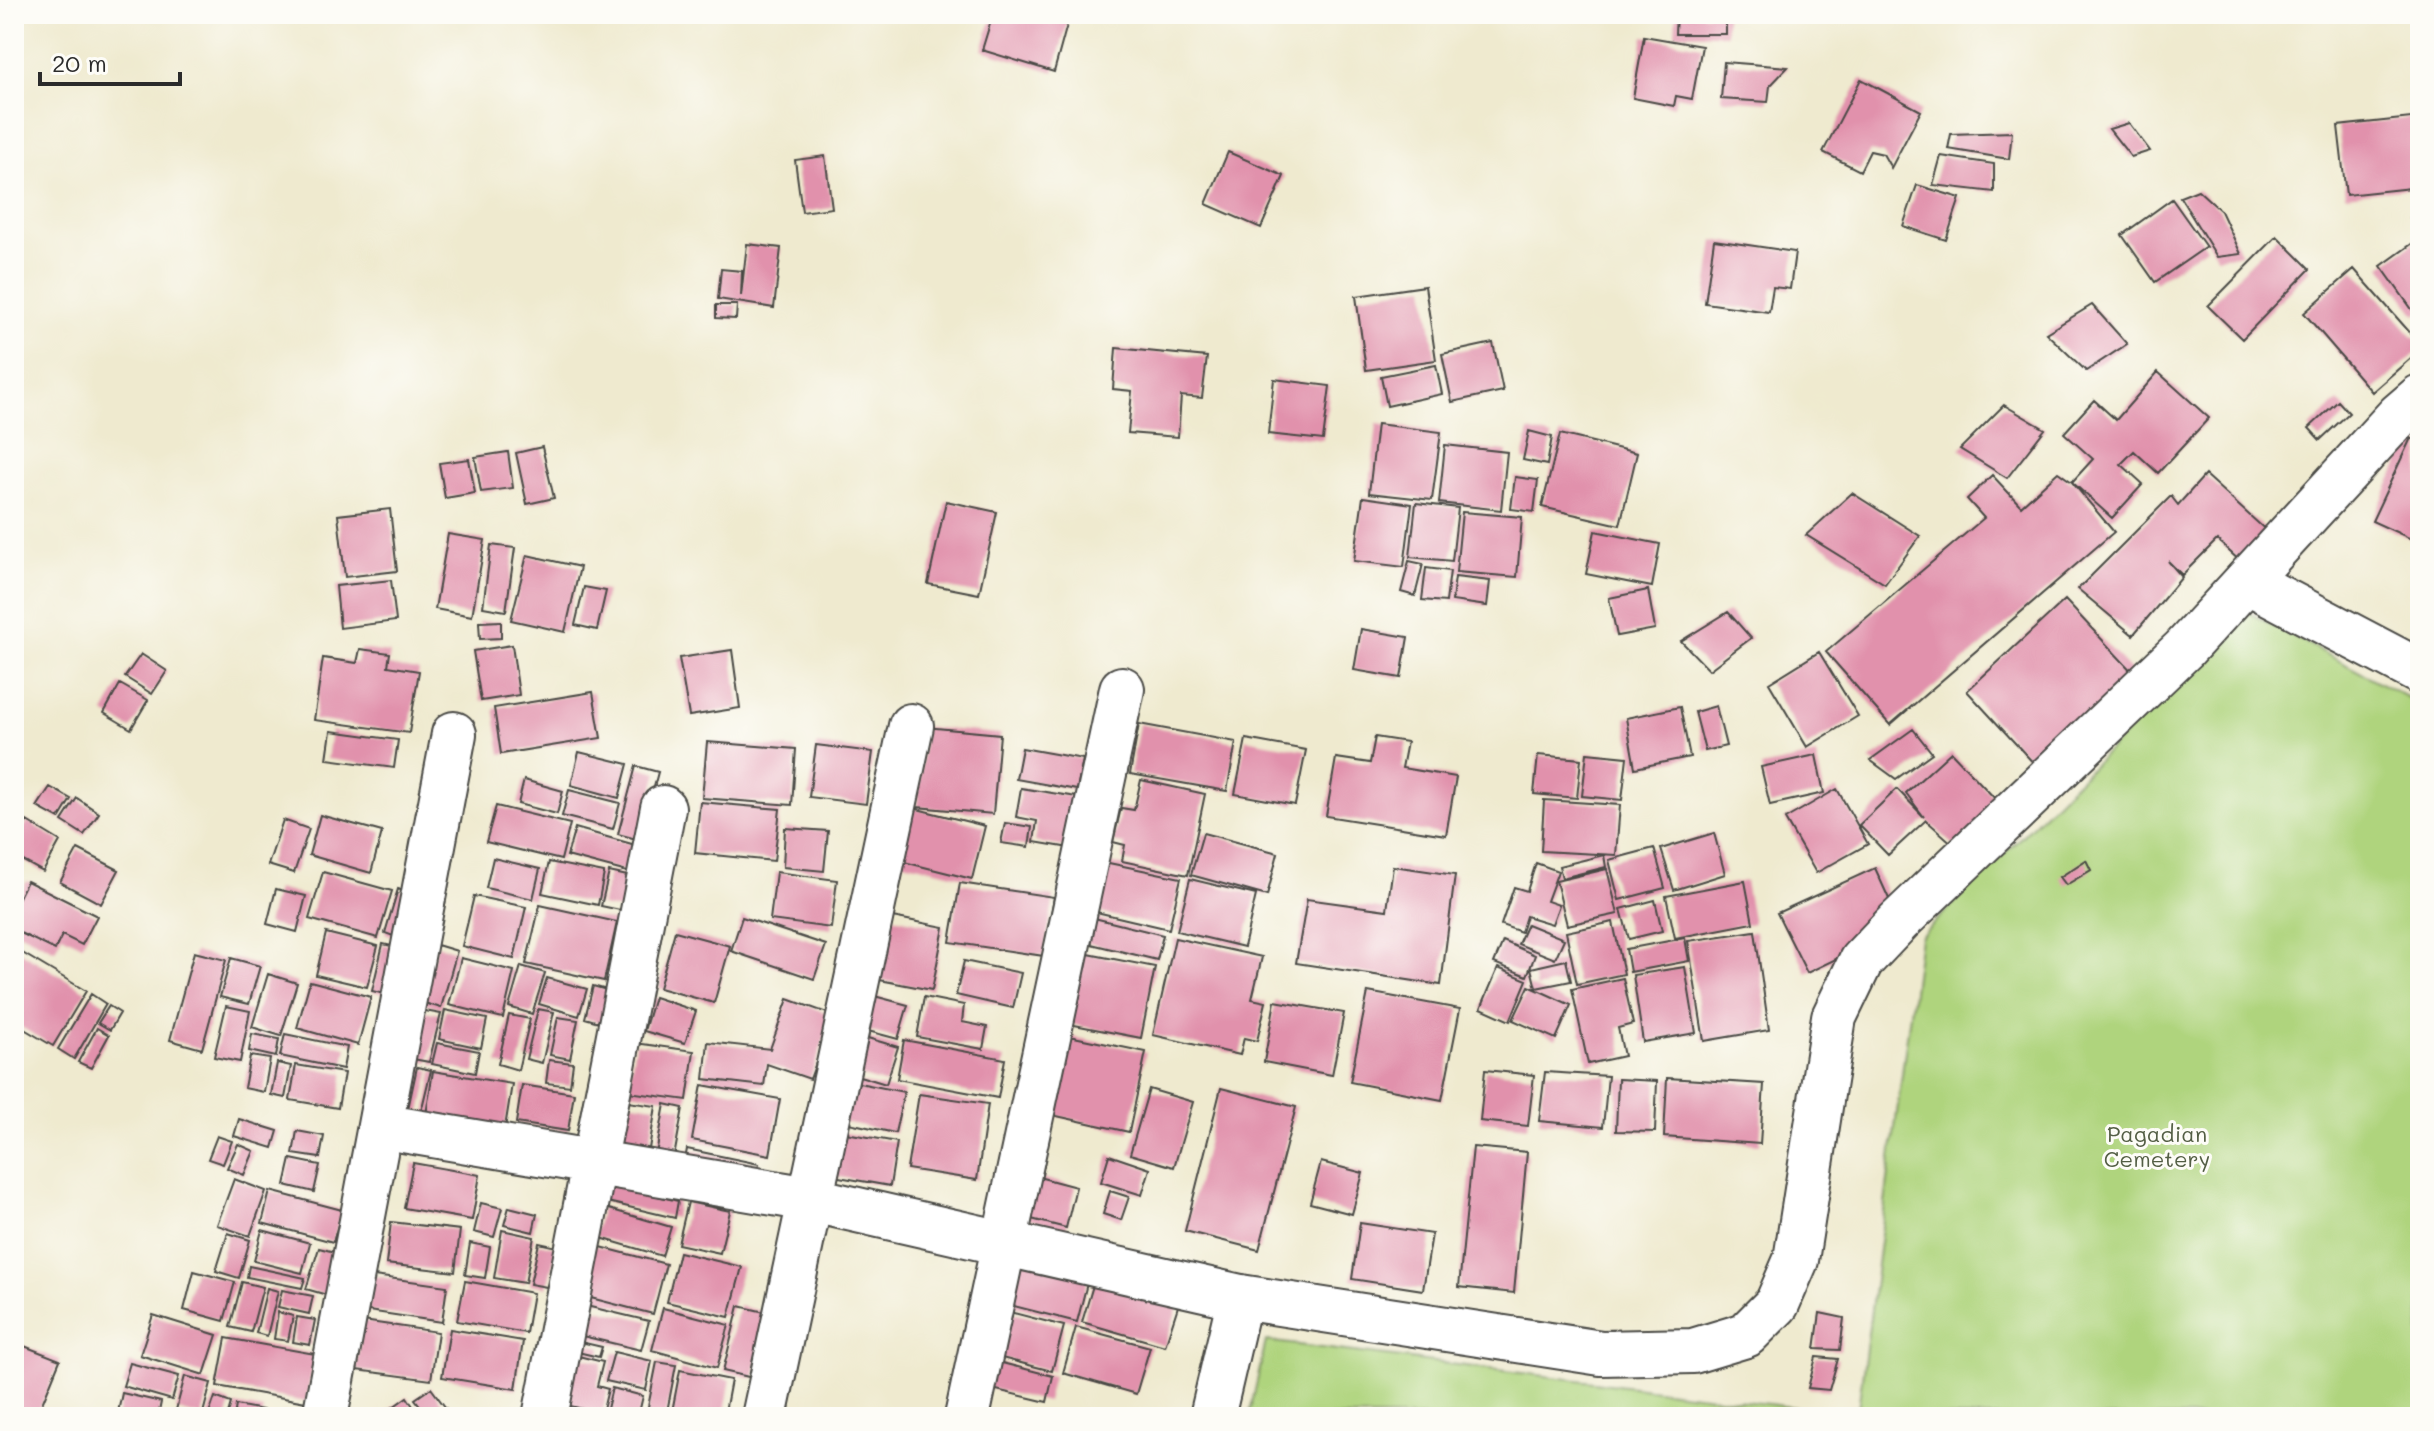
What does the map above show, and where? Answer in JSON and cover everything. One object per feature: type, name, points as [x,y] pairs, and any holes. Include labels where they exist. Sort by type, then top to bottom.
[{"type":"street","points":[[380,1126],[809,1199],[1240,1297],[1601,1353],[1693,1351],[1746,1335],[1777,1304],[1796,1260],[1834,1017],[1861,961],[2184,649],[2415,408]]},
{"type":"street","points":[[2247,581],[2420,672]]},
{"type":"street","points":[[967,1417],[1122,689]]},
{"type":"street","points":[[764,1417],[911,726]]},
{"type":"street","points":[[325,1417],[454,734]]},
{"type":"street","points":[[545,1417],[663,808]]},
{"type":"street","points":[[1212,1417],[1240,1297]]},
{"type":"green space","name":"Pagadian Cemetery","points":[[2248,612],[2420,704],[2420,1417],[1857,1417],[1920,937]]},
{"type":"green space","points":[[1266,1341],[1840,1413],[1839,1417],[1249,1417]]},
{"type":"building","points":[[993,14],[1043,14],[1068,21],[1054,72],[982,50]]},
{"type":"building","points":[[1676,14],[1726,14],[1726,34],[1675,34]]},
{"type":"building","points":[[1644,36],[1702,46],[1692,99],[1676,96],[1674,106],[1633,98]]},
{"type":"building","points":[[1724,62],[1788,67],[1770,86],[1768,102],[1721,99]]},
{"type":"building","points":[[1861,79],[1921,111],[1891,168],[1883,154],[1870,151],[1860,171],[1823,152]]},
{"type":"building","points":[[2420,117],[2420,187],[2346,195],[2338,126]]},
{"type":"building","points":[[2129,123],[2150,151],[2131,157],[2109,129]]},
{"type":"building","points":[[2012,132],[2009,159],[1948,149],[1951,134]]},
{"type":"building","points":[[1228,152],[1284,176],[1261,228],[1206,204]]},
{"type":"building","points":[[825,156],[832,208],[802,212],[795,160]]},
{"type":"building","points":[[1941,156],[1994,164],[1994,192],[1933,185]]},
{"type":"building","points":[[1917,185],[1960,198],[1946,240],[1903,226]]},
{"type":"building","points":[[2198,190],[2221,211],[2241,254],[2217,257],[2180,197]]},
{"type":"building","points":[[2172,199],[2206,247],[2155,282],[2122,235]]},
{"type":"building","points":[[2420,211],[2420,231],[2410,218]]},
{"type":"building","points":[[2277,236],[2310,269],[2242,339],[2208,306]]},
{"type":"building","points":[[2420,238],[2420,312],[2416,315],[2381,266]]},
{"type":"building","points":[[1714,240],[1795,252],[1790,289],[1773,287],[1769,312],[1705,303]]},
{"type":"building","points":[[747,244],[781,248],[774,308],[718,299],[721,269],[742,271],[741,296]]},
{"type":"building","points":[[2354,269],[2420,344],[2420,350],[2372,392],[2304,313]]},
{"type":"building","points":[[1425,286],[1436,360],[1366,370],[1356,296]]},
{"type":"building","points":[[716,305],[737,305],[736,319],[716,318]]},
{"type":"building","points":[[2092,305],[2127,344],[2086,371],[2046,333]]},
{"type":"building","points":[[1493,343],[1503,391],[1452,402],[1442,354]]},
{"type":"building","points":[[1116,348],[1207,357],[1202,398],[1181,396],[1178,437],[1128,433],[1132,391],[1113,389]]},
{"type":"building","points":[[1436,365],[1442,394],[1387,406],[1381,376]]},
{"type":"building","points":[[2158,372],[2209,418],[2158,473],[2134,451],[2121,464],[2143,484],[2112,518],[2072,482],[2093,459],[2064,433],[2094,400],[2116,420]]},
{"type":"building","points":[[1274,379],[1330,386],[1323,440],[1268,434]]},
{"type":"building","points":[[2338,401],[2349,413],[2320,440],[2309,428]]},
{"type":"building","points":[[2004,405],[2045,429],[2007,478],[1960,449]]},
{"type":"building","points":[[1377,424],[1441,432],[1432,500],[1369,493]]},
{"type":"building","points":[[1529,431],[1552,437],[1547,465],[1523,460]]},
{"type":"building","points":[[1560,434],[1637,453],[1620,525],[1542,507]]},
{"type":"building","points":[[2411,438],[2420,443],[2420,543],[2372,521]]},
{"type":"building","points":[[1445,445],[1507,452],[1501,510],[1439,503]]},
{"type":"building","points":[[542,447],[554,498],[527,504],[516,453]]},
{"type":"building","points":[[508,452],[513,488],[481,492],[475,457]]},
{"type":"building","points":[[469,459],[475,493],[445,498],[439,463]]},
{"type":"building","points":[[2058,472],[2072,482],[2114,532],[1890,725],[1826,652],[1984,518],[1967,499],[1992,475],[2021,506]]},
{"type":"building","points":[[2205,475],[2269,533],[2242,563],[2217,540],[2182,575],[2168,561],[2182,577],[2133,635],[2078,589],[2171,496],[2178,505]]},
{"type":"building","points":[[1515,477],[1538,480],[1534,512],[1511,509]]},
{"type":"building","points":[[1852,493],[1920,536],[1885,584],[1806,535]]},
{"type":"building","points":[[1363,497],[1412,504],[1404,567],[1354,561]]},
{"type":"building","points":[[946,501],[997,512],[979,594],[928,584]]},
{"type":"building","points":[[1416,503],[1458,508],[1452,561],[1410,557]]},
{"type":"building","points":[[390,509],[397,571],[345,577],[338,515]]},
{"type":"building","points":[[1462,512],[1522,517],[1517,577],[1456,572]]},
{"type":"building","points":[[1595,531],[1660,544],[1652,587],[1586,574]]},
{"type":"building","points":[[448,534],[485,540],[472,616],[435,609]]},
{"type":"building","points":[[491,545],[515,548],[506,611],[483,607]]},
{"type":"building","points":[[527,555],[580,567],[565,632],[511,620]]},
{"type":"building","points":[[1409,561],[1423,564],[1415,596],[1401,592]]},
{"type":"building","points":[[1426,568],[1450,571],[1446,602],[1422,600]]},
{"type":"building","points":[[1455,577],[1490,581],[1487,606],[1452,601]]},
{"type":"building","points":[[391,580],[396,621],[340,628],[336,586]]},
{"type":"building","points":[[584,587],[606,591],[597,630],[575,625]]},
{"type":"building","points":[[1648,590],[1655,629],[1617,636],[1609,598]]},
{"type":"building","points":[[2065,600],[2137,677],[2038,768],[1967,691]]},
{"type":"building","points":[[1728,612],[1751,638],[1709,670],[1681,641]]},
{"type":"building","points":[[501,621],[501,638],[480,639],[479,622]]},
{"type":"building","points":[[1361,629],[1408,637],[1401,678],[1354,670]]},
{"type":"building","points":[[512,645],[519,695],[481,701],[473,651]]},
{"type":"building","points":[[360,649],[390,653],[388,666],[419,671],[409,733],[314,720],[323,658],[357,663]]},
{"type":"building","points":[[732,650],[740,708],[689,716],[679,658]]},
{"type":"building","points":[[1819,652],[1858,716],[1807,747],[1769,683]]},
{"type":"building","points":[[141,654],[167,671],[152,694],[125,677]]},
{"type":"building","points":[[120,684],[148,700],[131,729],[104,713]]},
{"type":"building","points":[[593,692],[601,738],[501,754],[494,708]]},
{"type":"building","points":[[1716,706],[1726,746],[1705,751],[1695,712]]},
{"type":"building","points":[[1680,707],[1690,757],[1635,768],[1626,718]]},
{"type":"building","points":[[1139,724],[1236,742],[1227,791],[1130,774]]},
{"type":"building","points":[[925,727],[1000,734],[993,814],[917,807]]},
{"type":"building","points":[[1913,729],[1932,753],[1896,779],[1870,760]]},
{"type":"building","points":[[331,731],[398,740],[394,768],[327,759]]},
{"type":"building","points":[[1375,737],[1407,742],[1402,768],[1456,777],[1446,835],[1326,816],[1336,758],[1370,763]]},
{"type":"building","points":[[1246,739],[1306,750],[1295,805],[1235,794]]},
{"type":"building","points":[[707,742],[796,749],[792,805],[702,798]]},
{"type":"building","points":[[816,745],[873,752],[866,804],[809,797]]},
{"type":"building","points":[[1022,748],[1083,759],[1077,790],[1016,779]]},
{"type":"building","points":[[579,752],[628,764],[619,798],[571,785]]},
{"type":"building","points":[[1951,752],[2000,804],[1955,846],[1926,820],[1888,855],[1859,825],[1897,789],[1924,817],[1906,793]]},
{"type":"building","points":[[1587,753],[1627,757],[1622,800],[1582,796]]},
{"type":"building","points":[[1538,755],[1581,759],[1577,798],[1534,794]]},
{"type":"building","points":[[1816,755],[1824,793],[1770,805],[1761,767]]},
{"type":"building","points":[[636,766],[658,772],[640,840],[618,834]]},
{"type":"building","points":[[524,780],[563,791],[557,814],[518,804]]},
{"type":"building","points":[[1141,780],[1205,794],[1188,875],[1122,861],[1125,845],[1113,842],[1121,808],[1134,810]]},
{"type":"building","points":[[50,787],[71,799],[59,819],[37,807]]},
{"type":"building","points":[[1021,788],[1077,797],[1070,848],[1034,842],[1037,821],[1016,817]]},
{"type":"building","points":[[1837,789],[1868,844],[1816,873],[1785,819]]},
{"type":"building","points":[[569,790],[620,803],[613,829],[562,816]]},
{"type":"building","points":[[77,798],[99,813],[84,835],[62,821]]},
{"type":"building","points":[[1544,800],[1620,805],[1616,855],[1541,851]]},
{"type":"building","points":[[700,802],[780,809],[774,861],[695,853]]},
{"type":"building","points":[[496,806],[570,824],[561,860],[486,842]]},
{"type":"building","points":[[905,806],[985,826],[972,879],[892,859]]},
{"type":"building","points":[[320,815],[382,832],[371,873],[309,855]]},
{"type":"building","points":[[283,820],[309,829],[294,873],[268,865]]},
{"type":"building","points":[[27,821],[60,841],[43,872],[14,856],[14,844]]},
{"type":"building","points":[[1005,823],[1032,827],[1029,847],[1001,843]]},
{"type":"building","points":[[575,828],[639,846],[631,873],[567,856]]},
{"type":"building","points":[[785,828],[828,831],[824,871],[783,867]]},
{"type":"building","points":[[1203,833],[1278,853],[1267,896],[1191,875]]},
{"type":"building","points":[[1714,833],[1725,874],[1674,890],[1661,849]]},
{"type":"building","points":[[1654,848],[1665,888],[1619,900],[1609,860]]},
{"type":"building","points":[[78,849],[119,870],[101,904],[60,882]]},
{"type":"building","points":[[1604,855],[1606,867],[1562,878],[1559,866]]},
{"type":"building","points":[[493,858],[540,869],[533,899],[486,888]]},
{"type":"building","points":[[2086,860],[2091,870],[2066,885],[2060,877]]},
{"type":"building","points":[[549,862],[604,873],[598,905],[542,893]]},
{"type":"building","points":[[1104,862],[1181,878],[1169,929],[1092,911]]},
{"type":"building","points":[[1536,863],[1558,871],[1547,901],[1559,905],[1552,924],[1526,916],[1521,932],[1501,925],[1514,887],[1527,891]]},
{"type":"building","points":[[1393,866],[1455,875],[1441,985],[1296,963],[1307,899],[1387,910]]},
{"type":"building","points":[[1875,868],[1899,921],[1859,948],[1807,973],[1777,913]]},
{"type":"building","points":[[1607,869],[1618,914],[1567,925],[1556,881]]},
{"type":"building","points":[[323,872],[392,891],[378,938],[309,919]]},
{"type":"building","points":[[609,872],[632,877],[625,911],[601,906]]},
{"type":"building","points":[[776,872],[837,880],[831,928],[770,920]]},
{"type":"building","points":[[1190,879],[1256,895],[1244,947],[1177,931]]},
{"type":"building","points":[[27,881],[97,916],[82,945],[62,935],[55,950],[14,930],[14,907]]},
{"type":"building","points":[[1745,881],[1753,923],[1675,938],[1666,896]]},
{"type":"building","points":[[960,883],[1054,897],[1044,956],[950,942]]},
{"type":"building","points":[[276,889],[306,896],[297,932],[267,924]]},
{"type":"building","points":[[398,889],[418,895],[404,940],[385,933]]},
{"type":"building","points":[[474,896],[526,907],[514,959],[462,946]]},
{"type":"building","points":[[1655,900],[1662,931],[1629,939],[1621,909]]},
{"type":"building","points":[[540,905],[617,922],[604,981],[526,964]]},
{"type":"building","points":[[882,915],[944,927],[932,990],[869,978]]},
{"type":"building","points":[[742,917],[826,945],[814,979],[731,951]]},
{"type":"building","points":[[1090,917],[1163,935],[1157,960],[1083,942]]},
{"type":"building","points":[[1613,922],[1624,974],[1577,984],[1566,932]]},
{"type":"building","points":[[1527,924],[1564,939],[1555,959],[1518,944]]},
{"type":"building","points":[[675,931],[730,946],[714,1003],[659,988]]},
{"type":"building","points":[[1755,931],[1769,1030],[1704,1041],[1688,941]]},
{"type":"building","points":[[326,933],[378,946],[367,987],[316,975]]},
{"type":"building","points":[[1175,938],[1262,957],[1252,999],[1266,1002],[1257,1041],[1244,1038],[1240,1055],[1153,1035]]},
{"type":"building","points":[[1685,938],[1689,961],[1630,972],[1626,949]]},
{"type":"building","points":[[1503,941],[1535,955],[1527,976],[1494,963]]},
{"type":"building","points":[[383,944],[409,950],[398,997],[372,991]]},
{"type":"building","points":[[437,945],[457,951],[441,1008],[421,1002]]},
{"type":"building","points":[[14,948],[86,991],[53,1046],[14,1023]]},
{"type":"building","points":[[194,952],[226,960],[202,1049],[170,1040]]},
{"type":"building","points":[[1078,952],[1155,967],[1141,1038],[1064,1023]]},
{"type":"building","points":[[231,958],[260,966],[249,1004],[220,997]]},
{"type":"building","points":[[461,958],[514,971],[503,1018],[449,1005]]},
{"type":"building","points":[[1566,960],[1571,981],[1536,988],[1531,968]]},
{"type":"building","points":[[964,961],[1021,973],[1013,1008],[956,995]]},
{"type":"building","points":[[521,966],[545,973],[532,1014],[509,1007]]},
{"type":"building","points":[[1685,967],[1696,1033],[1643,1042],[1633,975]]},
{"type":"building","points":[[1498,968],[1527,980],[1510,1021],[1481,1008]]},
{"type":"building","points":[[268,974],[297,983],[281,1036],[252,1027]]},
{"type":"building","points":[[547,978],[587,989],[579,1016],[539,1004]]},
{"type":"building","points":[[1623,978],[1633,1024],[1618,1028],[1624,1056],[1588,1064],[1572,989]]},
{"type":"building","points":[[310,981],[371,997],[358,1045],[297,1028]]},
{"type":"building","points":[[593,986],[610,991],[602,1023],[585,1018]]},
{"type":"building","points":[[1529,986],[1571,1005],[1556,1039],[1513,1020]]},
{"type":"building","points":[[1368,992],[1460,1009],[1442,1100],[1350,1082]]},
{"type":"building","points":[[863,993],[908,1005],[898,1039],[853,1027]]},
{"type":"building","points":[[91,994],[106,1004],[74,1059],[58,1049]]},
{"type":"building","points":[[654,997],[696,1011],[685,1043],[644,1031]]},
{"type":"building","points":[[924,997],[964,1005],[962,1022],[987,1027],[983,1049],[917,1037]]},
{"type":"building","points":[[788,999],[833,1015],[810,1079],[767,1064],[764,1086],[704,1079],[708,1042],[770,1049]]},
{"type":"building","points":[[1275,1001],[1344,1013],[1332,1075],[1264,1062]]},
{"type":"building","points":[[109,1006],[120,1013],[110,1030],[98,1023]]},
{"type":"building","points":[[226,1006],[250,1011],[240,1062],[214,1057]]},
{"type":"building","points":[[538,1009],[554,1012],[542,1063],[526,1059]]},
{"type":"building","points":[[445,1010],[487,1019],[481,1048],[439,1039]]},
{"type":"building","points":[[425,1011],[441,1014],[429,1062],[413,1059]]},
{"type":"building","points":[[509,1015],[530,1019],[518,1070],[498,1064]]},
{"type":"building","points":[[558,1017],[578,1020],[570,1059],[550,1055]]},
{"type":"building","points":[[97,1028],[109,1035],[91,1068],[78,1062]]},
{"type":"building","points":[[252,1034],[279,1039],[276,1057],[249,1051]]},
{"type":"building","points":[[285,1034],[347,1047],[343,1069],[280,1056]]},
{"type":"building","points":[[854,1034],[898,1047],[886,1084],[843,1071]]},
{"type":"building","points":[[1069,1036],[1146,1052],[1129,1132],[1052,1115]]},
{"type":"building","points":[[904,1040],[1005,1059],[998,1098],[897,1079]]},
{"type":"building","points":[[437,1043],[479,1051],[475,1073],[432,1064]]},
{"type":"building","points":[[635,1043],[694,1051],[687,1100],[628,1092]]},
{"type":"building","points":[[250,1056],[270,1059],[264,1092],[244,1088]]},
{"type":"building","points":[[549,1060],[573,1063],[570,1086],[546,1083]]},
{"type":"building","points":[[277,1063],[291,1066],[285,1098],[271,1095]]},
{"type":"building","points":[[296,1065],[344,1073],[338,1108],[290,1100]]},
{"type":"building","points":[[417,1067],[431,1070],[421,1112],[408,1109]]},
{"type":"building","points":[[1485,1070],[1534,1075],[1528,1126],[1480,1121]]},
{"type":"building","points":[[433,1071],[512,1084],[503,1140],[424,1127]]},
{"type":"building","points":[[1545,1072],[1608,1076],[1603,1127],[1539,1121]]},
{"type":"building","points":[[1667,1078],[1764,1084],[1760,1144],[1664,1137]]},
{"type":"building","points":[[1618,1079],[1657,1081],[1655,1132],[1616,1131]]},
{"type":"building","points":[[844,1080],[904,1092],[895,1133],[835,1120]]},
{"type":"building","points":[[522,1085],[574,1093],[568,1131],[516,1123]]},
{"type":"building","points":[[702,1085],[780,1099],[770,1155],[692,1140]]},
{"type":"building","points":[[1221,1088],[1296,1107],[1259,1250],[1185,1231]]},
{"type":"building","points":[[1149,1089],[1193,1102],[1174,1167],[1130,1154]]},
{"type":"building","points":[[919,1094],[988,1104],[977,1180],[907,1169]]},
{"type":"building","points":[[621,1101],[656,1106],[648,1155],[614,1149]]},
{"type":"building","points":[[665,1104],[683,1108],[674,1157],[656,1154]]},
{"type":"building","points":[[239,1119],[278,1131],[273,1148],[234,1136]]},
{"type":"building","points":[[297,1131],[324,1136],[320,1158],[293,1154]]},
{"type":"building","points":[[840,1132],[897,1142],[890,1186],[833,1176]]},
{"type":"building","points":[[217,1136],[232,1141],[223,1164],[208,1159]]},
{"type":"building","points":[[238,1144],[254,1151],[244,1175],[227,1168]]},
{"type":"building","points":[[1473,1147],[1527,1152],[1514,1293],[1459,1287]]},
{"type":"building","points":[[687,1149],[759,1164],[755,1186],[683,1171]]},
{"type":"building","points":[[1109,1155],[1150,1169],[1142,1195],[1101,1182]]},
{"type":"building","points":[[291,1159],[320,1165],[314,1192],[285,1185]]},
{"type":"building","points":[[1321,1162],[1363,1173],[1352,1214],[1310,1203]]},
{"type":"building","points":[[413,1163],[480,1175],[472,1220],[404,1208]]},
{"type":"building","points":[[1027,1174],[1076,1187],[1066,1228],[1016,1215]]},
{"type":"building","points":[[234,1179],[266,1191],[250,1236],[217,1225]]},
{"type":"building","points":[[604,1183],[678,1201],[675,1218],[599,1200]]},
{"type":"building","points":[[270,1191],[342,1210],[333,1242],[262,1223]]},
{"type":"building","points":[[1110,1191],[1129,1197],[1121,1220],[1103,1214]]},
{"type":"building","points":[[688,1202],[730,1211],[720,1253],[678,1244]]},
{"type":"building","points":[[481,1203],[502,1208],[494,1237],[474,1232]]},
{"type":"building","points":[[509,1207],[537,1214],[533,1232],[504,1225]]},
{"type":"building","points":[[602,1207],[671,1227],[662,1256],[594,1236]]},
{"type":"building","points":[[391,1222],[460,1230],[455,1272],[386,1264]]},
{"type":"building","points":[[1360,1223],[1432,1234],[1423,1290],[1352,1279]]},
{"type":"building","points":[[262,1230],[310,1243],[302,1273],[254,1261]]},
{"type":"building","points":[[502,1230],[534,1237],[525,1283],[494,1278]]},
{"type":"building","points":[[228,1233],[250,1240],[239,1278],[216,1271]]},
{"type":"building","points":[[470,1243],[490,1247],[485,1278],[465,1275]]},
{"type":"building","points":[[539,1243],[557,1247],[547,1287],[530,1284]]},
{"type":"building","points":[[593,1245],[666,1264],[653,1314],[579,1295]]},
{"type":"building","points":[[319,1248],[346,1255],[334,1297],[306,1289]]},
{"type":"building","points":[[679,1252],[742,1267],[729,1317],[667,1302]]},
{"type":"building","points":[[1018,1254],[1090,1272],[1077,1322],[1006,1304]]},
{"type":"building","points":[[249,1266],[305,1278],[302,1288],[247,1277]]},
{"type":"building","points":[[194,1271],[235,1282],[224,1321],[184,1310]]},
{"type":"building","points":[[1097,1272],[1181,1297],[1165,1346],[1082,1322]]},
{"type":"building","points":[[374,1276],[447,1286],[442,1322],[368,1311]]},
{"type":"building","points":[[465,1281],[533,1293],[526,1333],[457,1321]]},
{"type":"building","points":[[242,1282],[263,1287],[251,1332],[230,1327]]},
{"type":"building","points":[[267,1288],[278,1291],[267,1336],[256,1333]]},
{"type":"building","points":[[282,1290],[313,1296],[309,1314],[278,1307]]},
{"type":"building","points":[[582,1305],[649,1321],[641,1350],[574,1334]]},
{"type":"building","points":[[739,1306],[769,1313],[753,1378],[723,1371]]},
{"type":"building","points":[[663,1308],[729,1325],[717,1368],[652,1350]]},
{"type":"building","points":[[1002,1310],[1064,1326],[1052,1371],[990,1355]]},
{"type":"building","points":[[278,1312],[293,1316],[288,1341],[274,1339]]},
{"type":"building","points":[[1820,1313],[1844,1318],[1840,1350],[1815,1349]]},
{"type":"building","points":[[153,1315],[217,1335],[204,1375],[140,1355]]},
{"type":"building","points":[[297,1317],[315,1320],[310,1345],[293,1342]]},
{"type":"building","points":[[363,1321],[438,1332],[431,1380],[356,1370]]},
{"type":"building","points":[[1076,1327],[1150,1347],[1136,1394],[1063,1373]]},
{"type":"building","points":[[450,1329],[523,1341],[516,1389],[442,1377]]},
{"type":"building","points":[[226,1338],[315,1354],[306,1402],[217,1386]]},
{"type":"building","points":[[572,1340],[602,1347],[599,1357],[569,1350]]},
{"type":"building","points":[[14,1342],[60,1360],[37,1416],[14,1406]]},
{"type":"building","points":[[614,1352],[652,1361],[646,1390],[606,1381]]},
{"type":"building","points":[[566,1353],[603,1362],[597,1386],[608,1389],[602,1414],[555,1402]]},
{"type":"building","points":[[1816,1357],[1838,1359],[1829,1390],[1808,1388]]},
{"type":"building","points":[[994,1361],[1053,1376],[1047,1402],[988,1388]]},
{"type":"building","points":[[657,1362],[676,1365],[666,1417],[646,1417]]},
{"type":"building","points":[[130,1363],[179,1376],[172,1400],[123,1386]]},
{"type":"building","points":[[680,1370],[731,1380],[724,1417],[671,1417]]},
{"type":"building","points":[[185,1376],[211,1383],[202,1417],[176,1410]]},
{"type":"building","points":[[431,1388],[448,1411],[439,1417],[429,1417],[415,1399]]},
{"type":"building","points":[[612,1388],[643,1396],[638,1417],[605,1417]]},
{"type":"building","points":[[122,1393],[161,1402],[158,1417],[117,1417]]},
{"type":"building","points":[[215,1397],[231,1403],[227,1417],[208,1417]]},
{"type":"building","points":[[407,1397],[420,1417],[389,1417],[386,1412]]},
{"type":"building","points":[[236,1405],[263,1410],[262,1417],[234,1417]]}]
